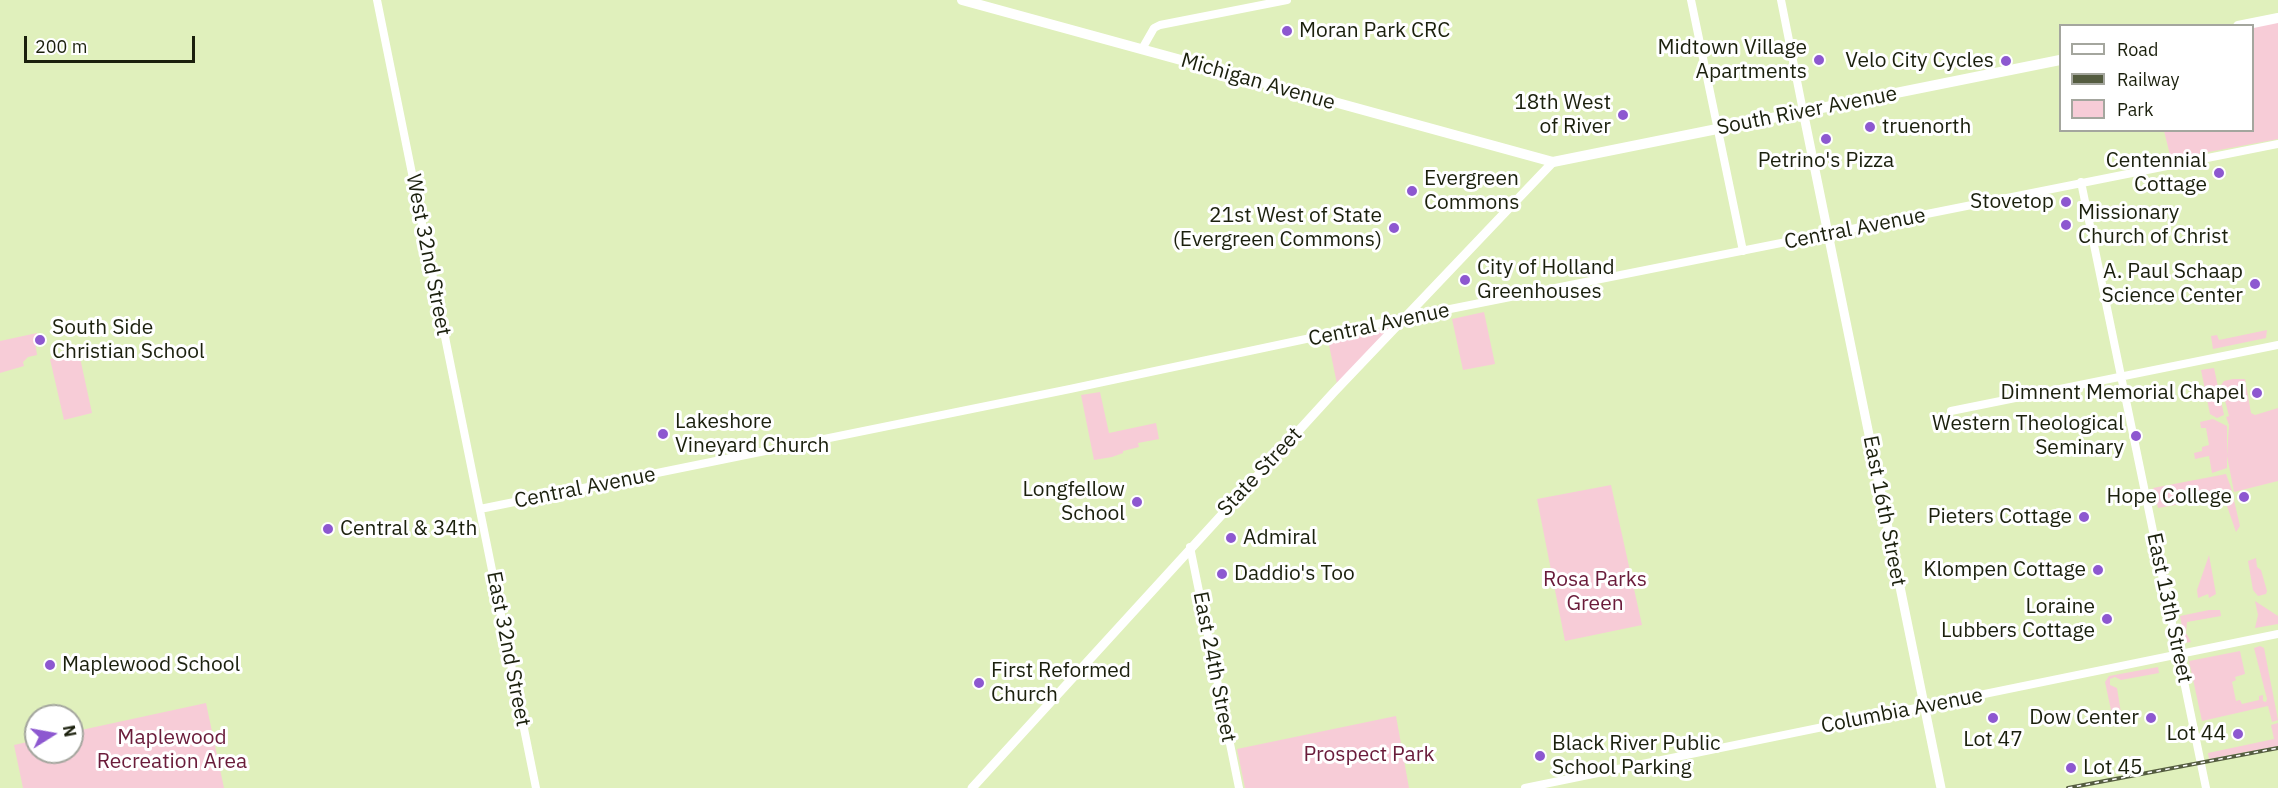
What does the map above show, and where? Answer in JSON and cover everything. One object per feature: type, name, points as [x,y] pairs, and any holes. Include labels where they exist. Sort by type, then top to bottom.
[{"type":"main road","name":"Michigan Avenue","points":[[962,0],[1553,162]]},
{"type":"main road","points":[[2248,24],[2278,18]]},
{"type":"main road","name":"South River Avenue","points":[[1553,162],[2059,60]]},
{"type":"main road","name":"East 16th Street","points":[[1803,111],[1941,788]]},
{"type":"main road","name":"State Street","points":[[972,788],[1190,547],[1553,162]]},
{"type":"street","name":"West 32nd Street","points":[[377,0],[480,509]]},
{"type":"street","points":[[1142,49],[1154,28],[1170,22],[1287,0]]},
{"type":"street","points":[[1691,0],[1743,251]]},
{"type":"street","points":[[1781,0],[1803,111]]},
{"type":"street","name":"Central Avenue","points":[[480,509],[1124,378],[1405,318],[2278,144]]},
{"type":"street","name":"East 13th Street","points":[[2081,182],[2206,788]]},
{"type":"street","points":[[1952,411],[2278,345]]},
{"type":"street","name":"East 32nd Street","points":[[480,509],[536,788]]},
{"type":"street","name":"East 24th Street","points":[[1190,547],[1239,788]]},
{"type":"street","name":"Columbia Avenue","points":[[1526,788],[2278,634]]},
{"type":"green space","points":[[2278,22],[2278,139],[2171,159],[2164,132],[2254,132],[2254,27]]},
{"type":"green space","points":[[1484,312],[1495,364],[1463,370],[1452,319]]},
{"type":"green space","points":[[1393,326],[1337,384],[1328,340]]},
{"type":"green space","points":[[2267,330],[2266,338],[2213,349],[2211,336],[2217,335],[2219,340]]},
{"type":"green space","points":[[37,333],[39,340],[35,342],[37,355],[28,357],[23,362],[24,366],[0,373],[0,341]]},
{"type":"green space","points":[[79,353],[92,413],[64,420],[50,359]]},
{"type":"green space","points":[[2214,368],[2224,415],[2217,418],[2210,414],[2201,370]]},
{"type":"green space","points":[[2245,379],[2251,413],[2255,415],[2278,408],[2278,481],[2234,492],[2227,456],[2229,425],[2226,417],[2229,416],[2221,385],[2224,381]]},
{"type":"green space","points":[[1100,392],[1109,433],[1156,423],[1159,439],[1138,443],[1139,447],[1123,451],[1112,457],[1094,460],[1081,395]]},
{"type":"green space","points":[[2213,419],[2227,426],[2227,468],[2212,473],[2209,456],[2195,459],[2194,453],[2202,451],[2202,447],[2209,445],[2206,428],[2201,428],[2200,422]]},
{"type":"green space","points":[[2226,474],[2232,490],[2198,501],[2158,508],[2153,488]]},
{"type":"green space","name":"Rosa Parks Green","points":[[1611,485],[1642,625],[1565,641],[1537,499]]},
{"type":"green space","points":[[2213,496],[2233,496],[2240,526],[2236,532],[2227,506],[2220,502],[2204,500]]},
{"type":"green space","points":[[2209,555],[2216,594],[2209,598],[2208,594],[2198,598],[2197,590]]},
{"type":"green space","points":[[2256,558],[2257,567],[2261,570],[2267,591],[2266,594],[2258,596],[2253,590],[2248,561]]},
{"type":"green space","points":[[2255,601],[2278,616],[2278,624],[2255,628],[2258,615]]},
{"type":"green space","points":[[2220,610],[2221,616],[2187,622],[2186,633],[2191,642],[2185,643],[2180,616]]},
{"type":"green space","points":[[2260,646],[2264,648],[2278,720],[2272,722],[2268,706],[2202,721],[2189,661],[2240,651],[2245,674],[2235,677],[2236,680],[2232,682],[2236,701],[2240,700],[2242,704],[2259,700],[2259,696],[2263,695],[2263,701],[2266,702],[2254,648]]},
{"type":"green space","points":[[2158,667],[2159,673],[2121,680],[2115,677],[2110,679],[2110,685],[2117,688],[2121,713],[2118,714],[2117,723],[2114,724],[2105,682],[2109,676]]},
{"type":"green space","name":"Maplewood Recreation Area","points":[[206,703],[224,788],[23,788],[14,745],[24,743],[24,764],[84,764],[84,729]]},
{"type":"green space","name":"Prospect Park","points":[[1396,716],[1409,788],[1245,788],[1237,749]]},
{"type":"green space","points":[[2278,723],[2278,746],[2209,759],[2208,753],[2274,739],[2271,725]]},
{"type":"railway","points":[[2068,788],[2278,748]]},
{"type":"place","name":"Moran Park CRC","points":[[1287,31]]},
{"type":"place","name":"Midtown Village Apartments","points":[[1819,60]]},
{"type":"place","name":"Velo City Cycles","points":[[2006,61]]},
{"type":"place","name":"18th West of River","points":[[1623,115]]},
{"type":"place","name":"truenorth","points":[[1870,127]]},
{"type":"place","name":"Petrino's Pizza","points":[[1826,139]]},
{"type":"place","name":"Centennial Cottage","points":[[2219,173]]},
{"type":"place","name":"Evergreen Commons","points":[[1412,191]]},
{"type":"place","name":"Stovetop","points":[[2066,202]]},
{"type":"place","name":"Missionary Church of Christ","points":[[2066,225]]},
{"type":"place","name":"21st West of State (Evergreen Commons)","points":[[1394,228]]},
{"type":"place","name":"City of Holland Greenhouses","points":[[1465,280]]},
{"type":"place","name":"A. Paul Schaap Science Center","points":[[2255,284]]},
{"type":"place","name":"South Side Christian School","points":[[40,340]]},
{"type":"place","name":"Dimnent Memorial Chapel","points":[[2257,393]]},
{"type":"place","name":"Lakeshore Vineyard Church","points":[[663,434]]},
{"type":"place","name":"Western Theological Seminary","points":[[2136,436]]},
{"type":"place","name":"Hope College","points":[[2244,497]]},
{"type":"place","name":"Longfellow School","points":[[1137,502]]},
{"type":"place","name":"Pieters Cottage","points":[[2084,517]]},
{"type":"place","name":"Central & 34th","points":[[328,529]]},
{"type":"place","name":"Admiral","points":[[1231,538]]},
{"type":"place","name":"Klompen Cottage","points":[[2098,570]]},
{"type":"place","name":"Daddio's Too","points":[[1222,574]]},
{"type":"place","name":"Loraine Lubbers Cottage","points":[[2107,619]]},
{"type":"place","name":"Maplewood School","points":[[50,665]]},
{"type":"place","name":"First Reformed Church","points":[[979,683]]},
{"type":"place","name":"Lot 47","points":[[1993,718]]},
{"type":"place","name":"Dow Center","points":[[2151,718]]},
{"type":"place","name":"Lot 44","points":[[2238,734]]},
{"type":"place","name":"Black River Public School Parking","points":[[1540,756]]},
{"type":"place","name":"Lot 45","points":[[2071,768]]}]
